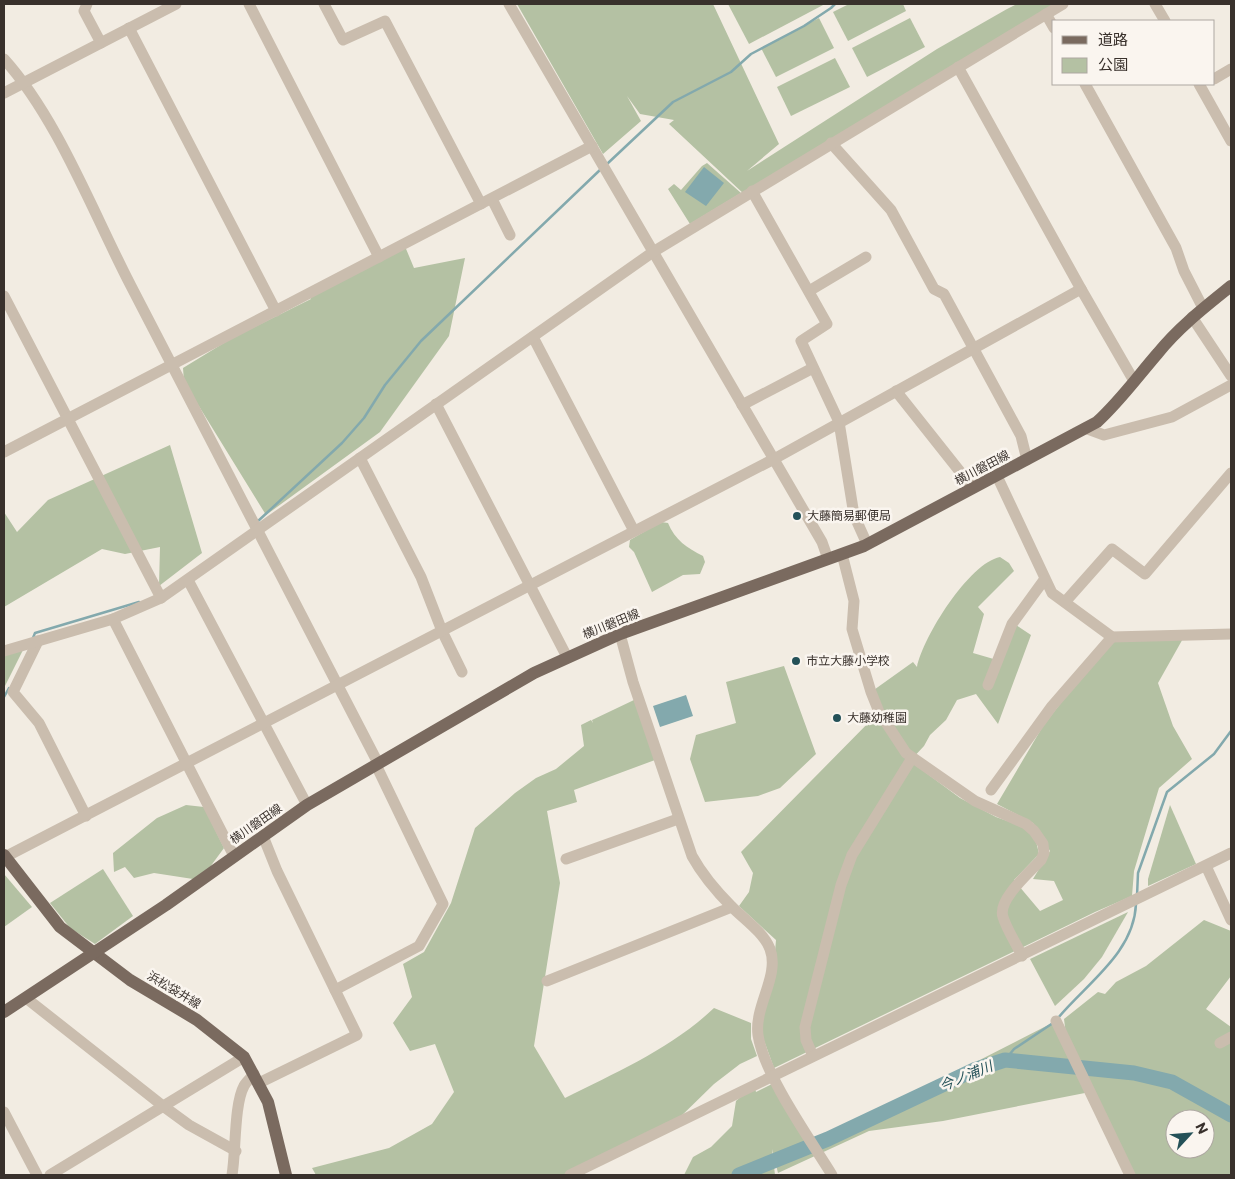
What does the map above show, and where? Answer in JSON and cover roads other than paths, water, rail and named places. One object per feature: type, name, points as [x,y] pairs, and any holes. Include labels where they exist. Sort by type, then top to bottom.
[{"type":"main road","name":"横川磐田線","points":[[4,1012],[93,954],[307,805],[534,673],[620,634],[867,544],[1097,422],[1109,411],[1158,352],[1192,317],[1231,286]]},
{"type":"main road","name":"浜松袋井線","points":[[5,856],[60,927],[93,954],[130,980],[198,1020],[244,1057],[257,1078],[268,1102],[286,1175]]},
{"type":"street","points":[[87,4],[84,11],[101,42]]},
{"type":"street","points":[[4,93],[176,4]]},
{"type":"street","points":[[249,4],[379,257]]},
{"type":"street","points":[[324,4],[343,40],[385,21],[486,201],[510,235]]},
{"type":"street","points":[[508,4],[822,542],[828,558]]},
{"type":"street","points":[[4,651],[113,619],[161,598],[654,252],[752,190],[1062,4]]},
{"type":"street","points":[[1155,4],[1164,20]]},
{"type":"street","points":[[1046,14],[1052,24]]},
{"type":"street","points":[[128,28],[276,311]]},
{"type":"street","points":[[4,59],[25,82],[84,189],[172,365],[338,686],[443,904],[419,946],[335,990]]},
{"type":"street","points":[[958,67],[1134,381]]},
{"type":"street","points":[[1215,79],[1231,69]]},
{"type":"street","points":[[1086,85],[1176,248],[1184,271],[1203,308]]},
{"type":"street","points":[[1202,85],[1231,141]]},
{"type":"street","points":[[831,143],[891,210],[934,289],[944,294],[1021,436],[1027,460]]},
{"type":"street","points":[[4,452],[592,146]]},
{"type":"street","points":[[752,190],[827,324],[801,341],[839,422],[854,515],[867,544]]},
{"type":"street","points":[[809,291],[866,257]]},
{"type":"street","points":[[5,856],[187,764],[774,459],[1081,289]]},
{"type":"street","points":[[4,296],[161,598]]},
{"type":"street","points":[[1192,317],[1231,376]]},
{"type":"street","points":[[532,337],[634,531]]},
{"type":"street","points":[[742,405],[813,368]]},
{"type":"street","points":[[1085,428],[1104,435],[1172,417],[1231,385]]},
{"type":"street","points":[[896,391],[973,488]]},
{"type":"street","points":[[436,404],[567,657]]},
{"type":"street","points":[[360,458],[421,577],[442,631],[462,672]]},
{"type":"street","points":[[1066,602],[1112,549],[1145,574],[1231,473]]},
{"type":"street","points":[[997,476],[1044,580],[1052,593],[1112,637],[1231,634]]},
{"type":"street","points":[[842,554],[854,601],[852,629],[871,692],[879,712],[906,753],[975,801],[1026,824],[1034,831],[1043,844],[1044,853],[1041,860],[1007,897],[1003,906],[1002,915],[1022,956]]},
{"type":"street","points":[[188,580],[307,805]]},
{"type":"street","points":[[988,685],[1012,624],[1044,580]]},
{"type":"street","points":[[113,619],[234,856]]},
{"type":"street","points":[[620,634],[633,682],[692,856],[704,876],[761,936],[770,949],[772,966],[758,1017],[758,1034],[773,1076],[832,1175]]},
{"type":"street","points":[[991,790],[1052,706],[1112,637]]},
{"type":"street","points":[[38,641],[13,692],[39,723],[86,816]]},
{"type":"street","points":[[813,1056],[806,1040],[805,1027],[841,885],[852,855],[912,758]]},
{"type":"street","points":[[566,859],[678,819]]},
{"type":"street","points":[[232,1175],[236,1151],[238,1106],[244,1085],[357,1035],[277,871],[263,836]]},
{"type":"street","points":[[570,1175],[1231,853]]},
{"type":"street","points":[[1206,866],[1231,920]]},
{"type":"street","points":[[546,981],[732,907]]},
{"type":"street","points":[[26,998],[163,1106],[189,1124],[236,1151]]},
{"type":"street","points":[[1056,1021],[1130,1175]]},
{"type":"street","points":[[1220,1043],[1231,1037]]},
{"type":"street","points":[[50,1175],[244,1057]]},
{"type":"street","points":[[4,1112],[37,1175]]},
{"type":"water","points":[[704,167],[724,183],[706,206],[685,192]]},
{"type":"water","points":[[686,695],[693,716],[660,727],[653,706]]},
{"type":"waterway","points":[[607,164],[673,102],[731,72],[751,54],[804,26],[835,4]]},
{"type":"waterway","points":[[257,522],[342,443],[364,418],[385,385],[421,341],[601,169]]},
{"type":"waterway","points":[[33,638],[35,633],[139,602]]},
{"type":"waterway","points":[[4,697],[9,688]]},
{"type":"waterway","points":[[1137,896],[1138,873],[1167,792],[1214,754],[1231,731]]},
{"type":"waterway","points":[[1058,1018],[1118,952],[1127,938],[1133,922],[1136,904]]},
{"type":"waterway","points":[[1005,1060],[1014,1049],[1053,1023]]},
{"type":"waterway","name":"今ノ浦川","points":[[739,1175],[828,1139],[974,1070],[1005,1060],[1134,1073],[1172,1082],[1231,1115]]},
{"type":"place","name":"大藤簡易郵便局","points":[[797,516]]},
{"type":"place","name":"市立大藤小学校","points":[[796,661]]},
{"type":"place","name":"大藤幼稚園","points":[[837,718]]}]
